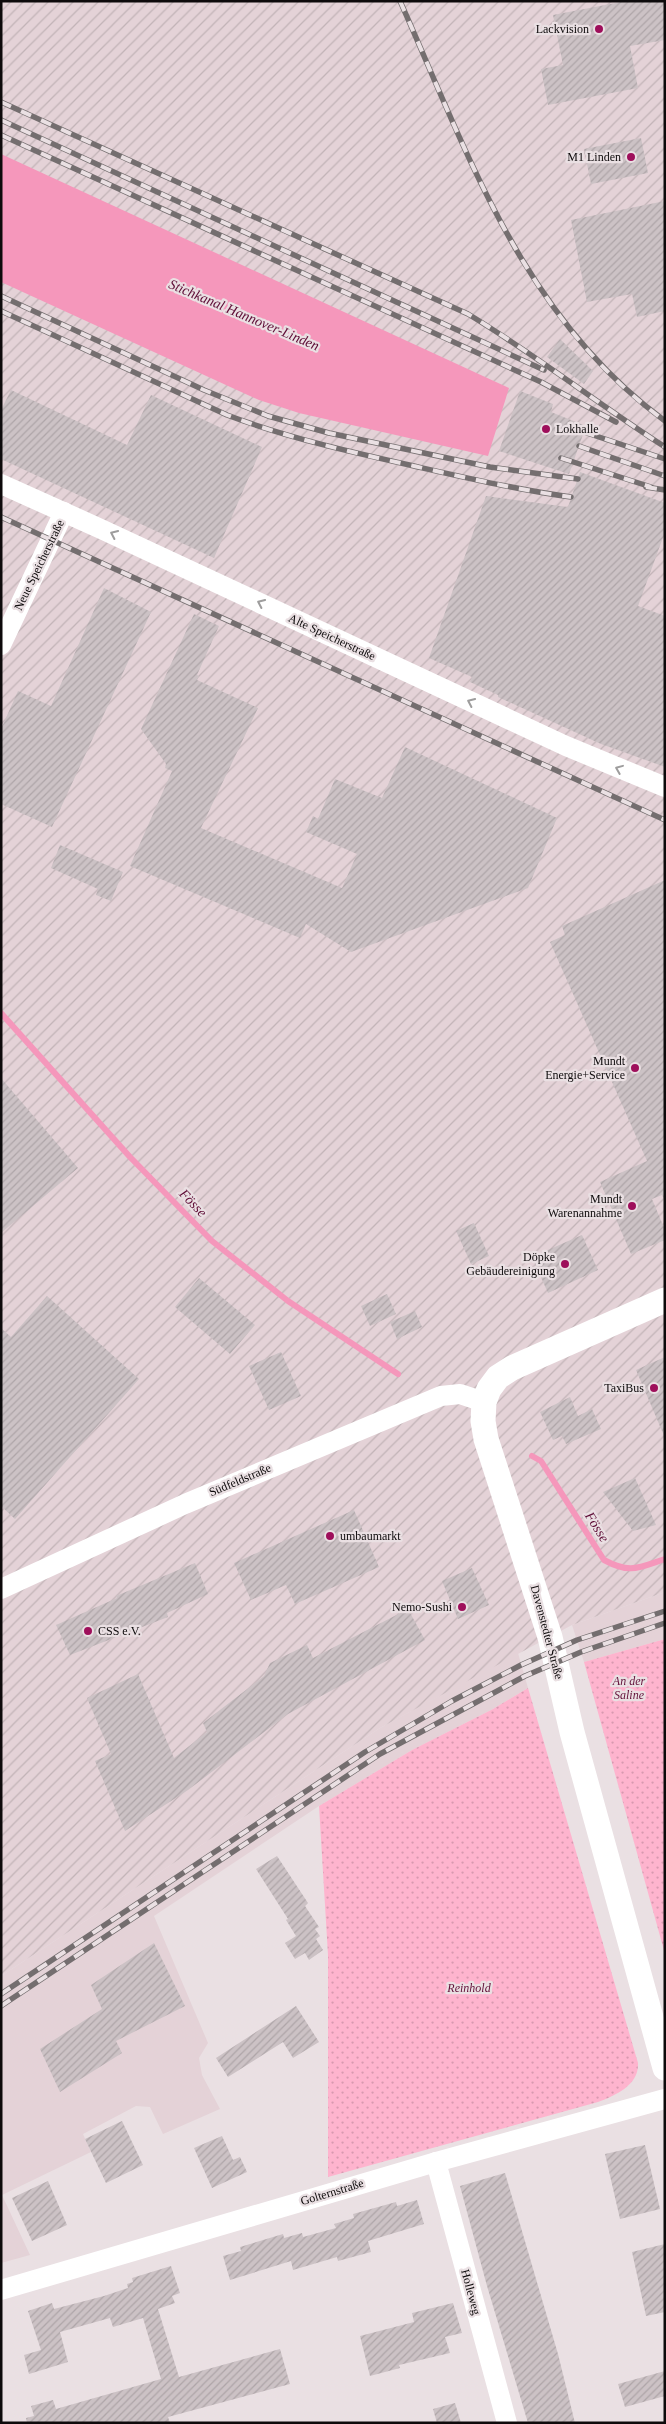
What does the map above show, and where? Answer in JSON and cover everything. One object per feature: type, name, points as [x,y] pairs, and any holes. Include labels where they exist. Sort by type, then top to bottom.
[{"type":"street","name":"Alte Speicherstraße","points":[[1,484],[566,746],[665,787]]},
{"type":"street","name":"Neue Speicherstraße","points":[[1,645],[64,512]]},
{"type":"street","name":"Davenstedter Straße","points":[[665,1300],[512,1368],[498,1377],[489,1389],[484,1402],[483,1422],[486,1439],[550,1637],[572,1732],[665,2068]]},
{"type":"street","name":"Südfeldstraße","points":[[1,1589],[184,1504],[441,1396],[460,1394],[484,1402]]},
{"type":"street","name":"Golternstraße","points":[[1,2290],[436,2162],[665,2099]]},
{"type":"street","name":"Holleweg","points":[[436,2162],[507,2423]]},
{"type":"shaded area","points":[[1,1],[665,1],[665,1592],[572,1625],[380,1728],[1,1976]]},
{"type":"shaded area","points":[[665,1592],[665,1639],[584,1662],[572,1625]]},
{"type":"shaded area","points":[[518,1653],[528,1688],[493,1709],[412,1750],[319,1806],[154,1916],[208,2043],[199,2058],[202,2075],[220,2109],[163,2134],[150,2107],[136,2106],[83,2134],[91,2152],[2,2195],[30,2255],[1,2263],[1,1976],[380,1728]]},
{"type":"green space","name":"An der Saline","points":[[665,1639],[665,1954],[584,1662]]},
{"type":"green space","name":"Reinhold","points":[[528,1688],[638,2063],[635,2077],[625,2088],[598,2102],[328,2177],[328,1955],[319,1806],[412,1750],[493,1709]]},
{"type":"water","name":"Stichkanal Hannover-Linden","points":[[1,154],[509,388],[488,456],[299,413],[259,400],[1,282]]},
{"type":"building","points":[[626,1],[665,1],[665,40],[630,46],[638,88],[548,105],[541,69],[563,65],[553,15]]},
{"type":"building","points":[[641,138],[648,173],[591,184],[584,149]]},
{"type":"building","points":[[665,201],[665,311],[637,317],[632,294],[587,302],[571,220]]},
{"type":"building","points":[[560,339],[593,371],[584,384],[547,357]]},
{"type":"building","points":[[11,390],[127,445],[151,395],[262,447],[214,558],[1,459],[1,410]]},
{"type":"building","name":"Lokhalle","points":[[520,391],[553,404],[551,412],[586,426],[569,474],[499,451]]},
{"type":"building","points":[[580,472],[665,503],[665,532],[638,606],[665,616],[665,767],[601,744],[498,697],[498,695],[470,682],[472,677],[429,658],[486,496],[568,507]]},
{"type":"building","points":[[104,588],[151,612],[52,827],[1,804],[1,729],[18,691],[51,706]]},
{"type":"building","points":[[194,614],[219,626],[197,675],[199,676],[197,680],[258,708],[201,828],[342,888],[357,854],[306,832],[313,816],[318,819],[335,779],[382,798],[405,747],[557,818],[528,888],[351,952],[306,924],[300,938],[130,866],[172,771],[165,768],[166,764],[141,729]]},
{"type":"building","points":[[60,845],[123,872],[111,901],[96,895],[98,889],[51,868]]},
{"type":"building","name":"Mundt Energie+Service","points":[[665,880],[665,1201],[662,1195],[652,1199],[665,1230],[665,1240],[631,1254],[600,1182],[647,1161],[550,942],[565,935],[562,926]]},
{"type":"building","points":[[1,1078],[78,1168],[1,1233]]},
{"type":"building","points":[[474,1223],[489,1256],[471,1264],[456,1231]]},
{"type":"building","name":"Döpke Gebäudereinigung","points":[[582,1235],[598,1270],[548,1293],[532,1257]]},
{"type":"building","points":[[199,1278],[255,1325],[230,1354],[175,1307]]},
{"type":"building","points":[[387,1294],[396,1314],[370,1326],[361,1306]]},
{"type":"building","points":[[47,1296],[139,1379],[15,1519],[1,1506],[1,1328],[11,1337]]},
{"type":"building","points":[[415,1311],[422,1327],[397,1339],[390,1322]]},
{"type":"building","points":[[281,1352],[301,1396],[269,1410],[249,1366]]},
{"type":"building","name":"TaxiBus","points":[[665,1357],[665,1438],[636,1370]]},
{"type":"building","points":[[570,1397],[578,1416],[592,1409],[601,1429],[566,1444],[562,1436],[553,1440],[540,1412]]},
{"type":"building","points":[[635,1478],[656,1525],[633,1531],[603,1492]]},
{"type":"building","name":"umbaumarkt","points":[[354,1510],[379,1567],[295,1604],[286,1585],[251,1600],[234,1563]]},
{"type":"building","points":[[195,1563],[208,1594],[167,1613],[168,1617],[70,1655],[56,1625],[117,1598],[116,1596]]},
{"type":"building","points":[[472,1568],[489,1605],[458,1619],[442,1581]]},
{"type":"building","points":[[408,1609],[425,1640],[288,1714],[188,1790],[125,1831],[95,1761],[111,1754],[87,1698],[138,1674],[174,1758],[207,1732],[203,1723],[264,1676],[270,1663],[307,1645],[313,1658]]},
{"type":"building","points":[[277,1856],[308,1903],[305,1906],[319,1927],[315,1929],[320,1936],[316,1939],[323,1950],[309,1960],[305,1953],[295,1959],[285,1943],[296,1936],[286,1920],[288,1919],[256,1869]]},
{"type":"building","points":[[154,1943],[185,2006],[116,2041],[122,2053],[60,2092],[40,2049],[102,2009],[91,1985]]},
{"type":"building","points":[[296,2006],[319,2042],[293,2058],[283,2042],[228,2077],[216,2058]]},
{"type":"building","points":[[122,2121],[143,2165],[106,2183],[85,2139]]},
{"type":"building","points":[[222,2136],[233,2160],[240,2157],[247,2172],[212,2188],[194,2148]]},
{"type":"building","points":[[645,2145],[660,2209],[620,2219],[605,2154]]},
{"type":"building","points":[[505,2173],[558,2354],[575,2423],[528,2423],[487,2286],[460,2186]]},
{"type":"building","points":[[48,2181],[67,2225],[32,2241],[12,2198]]},
{"type":"building","points":[[417,2200],[424,2224],[368,2241],[371,2252],[338,2261],[337,2257],[293,2270],[291,2261],[230,2280],[223,2256],[241,2251],[240,2247],[283,2234],[284,2238],[302,2233],[303,2237],[336,2228],[334,2224],[354,2218],[353,2214],[396,2202],[397,2206]]},
{"type":"building","points":[[665,2244],[665,2312],[646,2316],[632,2252]]},
{"type":"building","points":[[171,2266],[180,2293],[172,2296],[175,2303],[158,2309],[179,2377],[280,2349],[290,2384],[168,2417],[170,2423],[27,2423],[26,2418],[34,2416],[31,2406],[53,2400],[56,2409],[161,2379],[143,2318],[113,2327],[110,2318],[60,2332],[68,2362],[29,2374],[24,2355],[41,2350],[28,2311],[52,2303],[54,2309],[104,2296],[128,2288],[127,2284],[133,2282],[132,2278]]},
{"type":"building","points":[[453,2303],[462,2333],[445,2337],[450,2353],[399,2365],[400,2368],[370,2376],[360,2336],[414,2322],[412,2313]]},
{"type":"building","points":[[665,2371],[665,2396],[625,2407],[618,2384]]},
{"type":"building","points":[[455,2403],[461,2423],[437,2423],[433,2409]]},
{"type":"waterway","name":"Fösse","points":[[1,1013],[130,1157],[212,1241],[288,1301],[398,1374]]},
{"type":"waterway","name":"Fösse","points":[[532,1456],[541,1461],[604,1560],[621,1567],[634,1568],[665,1559]]},
{"type":"railway","points":[[400,1],[477,175],[505,230],[537,283],[573,333],[616,379],[665,421]]},
{"type":"railway","points":[[1,102],[468,314],[665,447]]},
{"type":"railway","points":[[1,120],[544,370]]},
{"type":"railway","points":[[1,135],[541,382],[616,422]]},
{"type":"railway","points":[[1,296],[204,390],[268,416],[329,433],[490,467],[578,479]]},
{"type":"railway","points":[[1,311],[227,415],[250,423],[296,438],[367,455],[493,483],[571,497]]},
{"type":"railway","points":[[584,432],[665,459]]},
{"type":"railway","points":[[579,446],[665,476]]},
{"type":"railway","points":[[561,458],[651,487]]},
{"type":"railway","points":[[646,487],[665,490]]},
{"type":"railway","points":[[1,517],[665,820]]},
{"type":"railway","points":[[1,1994],[365,1752],[452,1701],[521,1665],[577,1640],[665,1611]]},
{"type":"railway","points":[[1,2006],[380,1754],[525,1676],[581,1652],[665,1623]]},
{"type":"place","name":"Lackvision","points":[[599,29]]},
{"type":"place","name":"M1 Linden","points":[[631,157]]},
{"type":"place","name":"Lokhalle","points":[[546,429]]},
{"type":"place","name":"Mundt Energie+Service","points":[[635,1068]]},
{"type":"place","name":"Mundt Warenannahme","points":[[632,1206]]},
{"type":"place","name":"Döpke Gebäudereinigung","points":[[565,1264]]},
{"type":"place","name":"TaxiBus","points":[[654,1388]]},
{"type":"place","name":"umbaumarkt","points":[[330,1536]]},
{"type":"place","name":"Nemo-Sushi","points":[[462,1607]]},
{"type":"place","name":"CSS e.V.","points":[[88,1631]]}]
